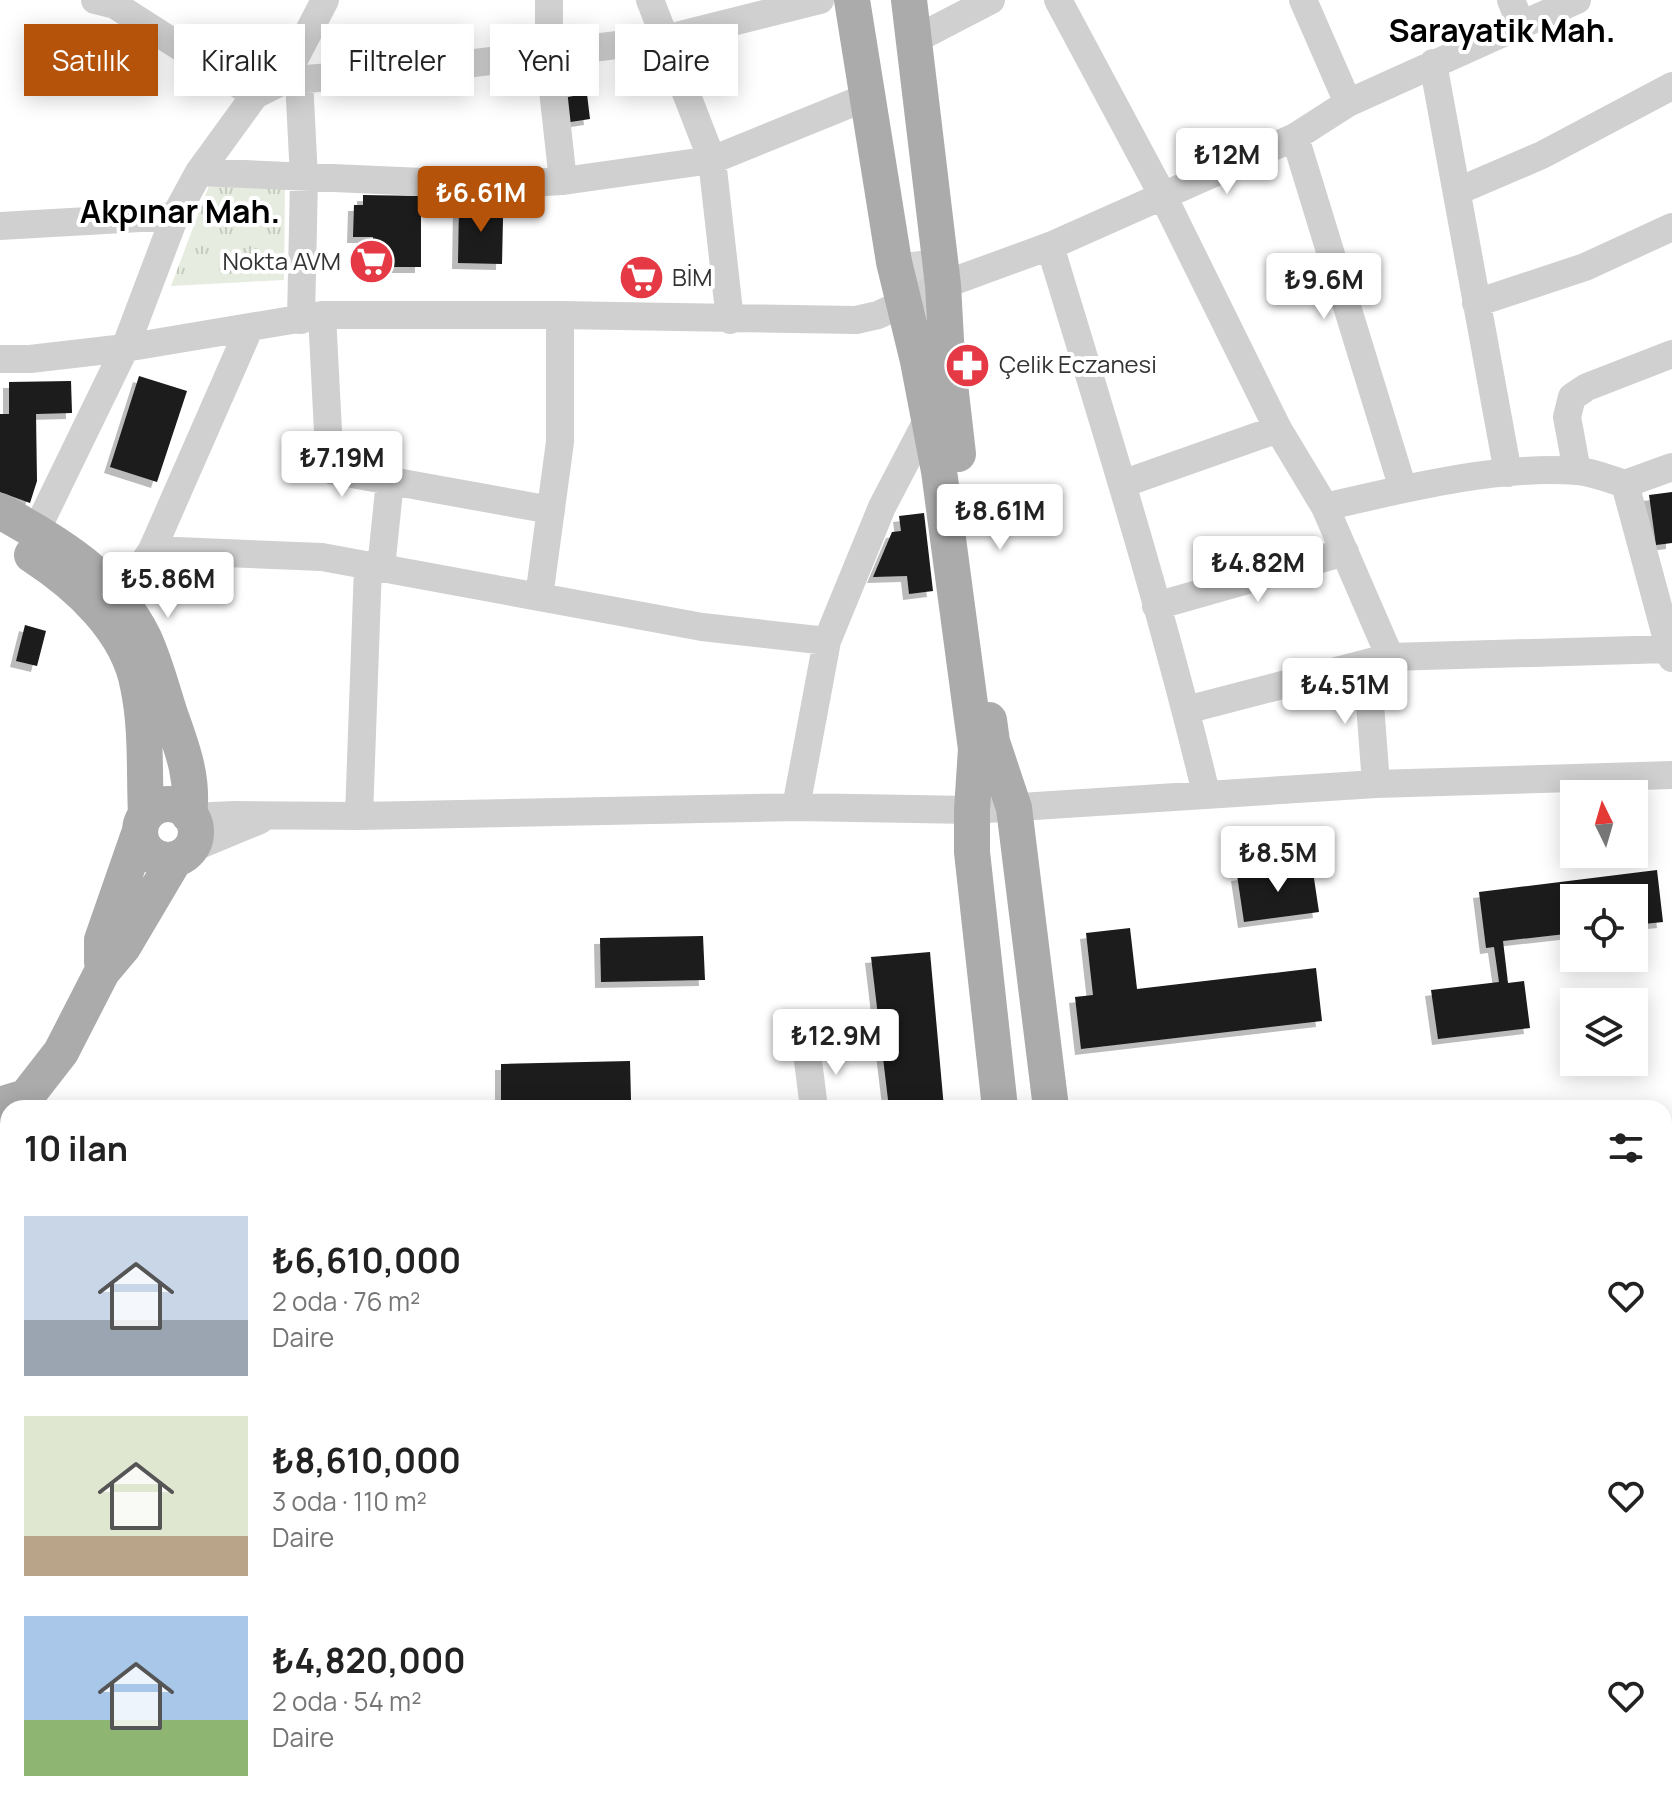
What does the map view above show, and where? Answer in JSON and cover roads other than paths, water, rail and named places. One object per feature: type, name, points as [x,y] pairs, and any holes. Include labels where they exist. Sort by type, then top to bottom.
[{"type":"main road","points":[[852,0],[894,262],[929,417],[976,749],[972,852],[999,1100]]},
{"type":"main road","points":[[872,0],[918,251],[890,0]]},
{"type":"main road","points":[[909,0],[992,742],[1014,808],[1050,1100]]},
{"type":"main road","points":[[0,511],[87,565],[120,599],[145,641],[188,767],[191,791],[186,835],[123,947],[102,972],[61,1052],[19,1100]]},
{"type":"main road","points":[[0,536],[65,579],[120,638],[138,684],[141,840],[150,854],[167,860],[186,835]]},
{"type":"main road","points":[[102,972],[102,940],[143,823],[152,809],[169,804],[178,806],[186,835]]},
{"type":"main road","points":[[1017,1100],[998,849],[1032,1100]]},
{"type":"street","points":[[95,0],[115,5],[174,43]]},
{"type":"street","points":[[305,47],[325,0]]},
{"type":"street","points":[[549,0],[549,24]]},
{"type":"street","points":[[650,0],[659,24]]},
{"type":"street","points":[[724,24],[820,0]]},
{"type":"street","points":[[914,40],[991,0]]},
{"type":"street","points":[[1058,0],[1163,196],[1278,429],[1325,507],[1345,552],[1378,660],[1376,784]]},
{"type":"street","points":[[1303,0],[1348,103]]},
{"type":"street","points":[[0,359],[30,359],[125,348],[312,318],[560,315],[856,320],[878,315],[943,285],[1050,246],[1295,137],[1348,103],[1433,63],[1516,12],[1577,0]]},
{"type":"street","points":[[305,79],[490,61]]},
{"type":"street","points":[[1433,63],[1508,473]]},
{"type":"street","points":[[1458,191],[1542,155],[1672,86]]},
{"type":"street","points":[[36,531],[125,348],[175,216],[199,172],[254,96]]},
{"type":"street","points":[[293,96],[304,178],[312,318],[330,470],[551,510]]},
{"type":"street","points":[[554,96],[563,181]]},
{"type":"street","points":[[687,96],[712,160],[730,320]]},
{"type":"street","points":[[199,172],[491,185],[563,181],[712,160],[867,97]]},
{"type":"street","points":[[1295,137],[1403,489]]},
{"type":"street","points":[[0,226],[175,216]]},
{"type":"street","points":[[1476,303],[1585,267],[1672,227]]},
{"type":"street","points":[[1050,246],[1122,484],[1186,710],[1206,793]]},
{"type":"street","points":[[539,597],[560,442],[560,315]]},
{"type":"street","points":[[120,599],[152,550],[249,329]]},
{"type":"street","points":[[1577,471],[1567,417],[1572,397],[1587,387],[1672,354]]},
{"type":"street","points":[[796,807],[827,641],[882,507],[929,417]]},
{"type":"street","points":[[1122,484],[1278,429]]},
{"type":"street","points":[[1325,507],[1403,489],[1508,473],[1577,471],[1625,484],[1672,467]]},
{"type":"street","points":[[359,816],[374,567],[390,481]]},
{"type":"street","points":[[1186,710],[1378,660],[1671,654],[1625,484]]},
{"type":"street","points":[[152,550],[322,557],[702,627],[827,641]]},
{"type":"street","points":[[1156,606],[1345,552]]},
{"type":"street","points":[[186,835],[268,816],[796,807],[972,810],[1376,784],[1672,775]]},
{"type":"street","points":[[807,1053],[813,1100]]},
{"type":"tunnel","points":[[912,252],[922,322]]},
{"type":"place","name":"Nokta AVM","points":[[372,262]]},
{"type":"place","name":"BİM","points":[[641,278]]},
{"type":"place","name":"Çelik Eczanesi","points":[[968,365]]},
{"type":"district","name":"Sarayatik Mah.","points":[[1502,31]]},
{"type":"district","name":"Akpınar Mah.","points":[[180,212]]}]
